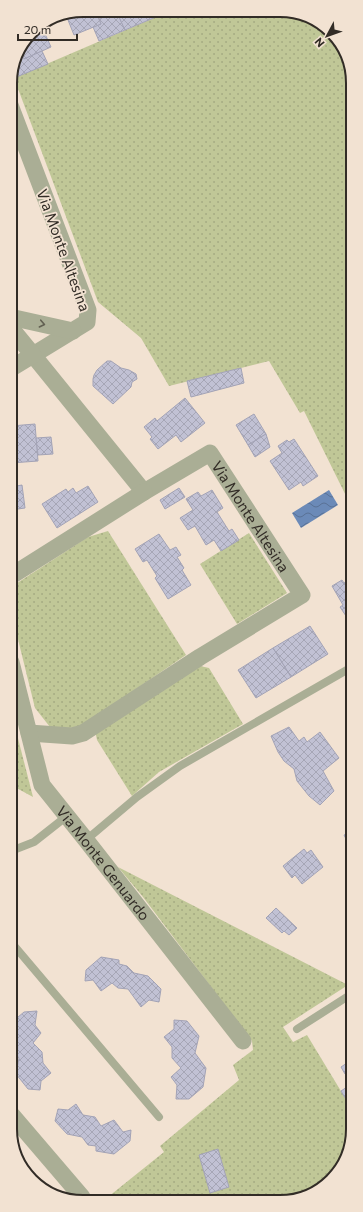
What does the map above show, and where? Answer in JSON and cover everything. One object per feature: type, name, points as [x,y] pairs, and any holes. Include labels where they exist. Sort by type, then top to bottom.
[{"type":"street","name":"Via Monte Altesina","points":[[17,123],[88,310],[87,322],[17,365]]},
{"type":"street","points":[[17,319],[73,331]]},
{"type":"street","points":[[17,336],[144,492],[17,572]]},
{"type":"street","name":"Via Monte Altesina","points":[[29,733],[72,736],[83,733],[200,657],[302,595],[210,453],[144,492]]},
{"type":"street","name":"Via Monte Genuardo","points":[[17,686],[42,785],[243,1041]]},
{"type":"street","points":[[17,1121],[80,1195]]},
{"type":"lane","points":[[86,840],[136,797],[180,766],[346,670]]},
{"type":"lane","points":[[17,849],[34,842],[67,816]]},
{"type":"lane","points":[[17,949],[160,1117]]},
{"type":"lane","points":[[297,1029],[346,998]]},
{"type":"green space","points":[[156,17],[293,18],[313,26],[327,36],[343,62],[346,83],[346,496],[304,411],[300,413],[269,361],[169,386],[141,338],[98,302],[17,86],[17,77]]},
{"type":"green space","points":[[108,531],[186,655],[83,725],[70,728],[50,727],[35,708],[17,635],[17,583],[88,537]]},
{"type":"green space","points":[[249,533],[287,593],[237,624],[200,564]]},
{"type":"green space","points":[[200,666],[209,668],[243,724],[159,772],[132,796],[97,740],[95,730]]},
{"type":"green space","points":[[17,734],[33,797],[17,788]]},
{"type":"green space","points":[[118,867],[346,984],[346,986],[283,1027],[293,1042],[307,1035],[346,1099],[346,1134],[341,1154],[330,1173],[313,1186],[301,1192],[280,1195],[110,1195],[164,1152],[160,1146],[239,1080],[233,1065],[253,1050],[252,1041],[143,897]]},
{"type":"water","points":[[329,490],[338,505],[301,528],[292,513]]},
{"type":"building","points":[[98,17],[101,24],[74,35],[68,19]]},
{"type":"building","points":[[104,17],[119,17],[125,30],[99,41],[93,27],[101,24],[99,19]]},
{"type":"building","points":[[119,17],[156,17],[125,30]]},
{"type":"building","points":[[43,30],[51,47],[24,59],[24,54],[31,43],[39,33]]},
{"type":"building","points":[[42,51],[48,64],[17,77],[19,66],[23,56],[24,59]]},
{"type":"building","points":[[107,361],[111,361],[121,368],[136,374],[137,379],[132,382],[131,387],[113,404],[93,386],[94,375],[97,370]]},
{"type":"building","points":[[241,368],[244,383],[191,397],[187,381]]},
{"type":"building","points":[[185,398],[205,423],[181,442],[176,435],[158,449],[150,439],[152,437],[144,427],[155,418],[157,421]]},
{"type":"building","points":[[254,414],[266,434],[248,445],[236,425]]},
{"type":"building","points":[[35,424],[38,461],[17,463],[17,426]]},
{"type":"building","points":[[266,434],[270,447],[255,457],[248,445]]},
{"type":"building","points":[[51,437],[53,454],[38,455],[36,438]]},
{"type":"building","points":[[294,439],[318,476],[303,486],[301,482],[289,490],[270,461],[282,453],[278,446],[287,440],[289,442]]},
{"type":"building","points":[[22,485],[25,508],[17,509],[17,486]]},
{"type":"building","points":[[88,486],[98,502],[57,528],[42,504],[66,489],[68,492],[73,488],[76,493]]},
{"type":"building","points":[[179,488],[185,497],[165,509],[160,500]]},
{"type":"building","points":[[212,490],[223,508],[217,512],[229,531],[232,529],[239,540],[221,551],[214,540],[206,545],[195,526],[188,530],[180,518],[193,510],[186,499],[198,492],[201,496]]},
{"type":"building","points":[[159,534],[170,550],[176,547],[181,555],[177,557],[184,568],[182,570],[191,585],[168,599],[155,578],[157,576],[147,560],[143,562],[135,549]]},
{"type":"building","points":[[342,580],[344,583],[346,582],[346,616],[340,607],[343,605],[332,586]]},
{"type":"building","points":[[310,626],[328,654],[291,677],[273,648]]},
{"type":"building","points":[[273,648],[291,677],[256,698],[238,670]]},
{"type":"building","points":[[289,727],[299,741],[304,737],[307,742],[320,732],[339,758],[323,771],[334,791],[320,805],[309,796],[297,781],[294,769],[284,761],[271,736]]},
{"type":"building","points":[[304,849],[307,853],[311,850],[323,867],[302,884],[295,875],[292,878],[283,866]]},
{"type":"building","points":[[276,908],[297,928],[289,935],[284,931],[282,933],[266,918]]},
{"type":"building","points":[[101,957],[119,960],[119,964],[127,966],[134,973],[148,976],[161,989],[159,1002],[149,1000],[141,1007],[128,989],[118,988],[112,983],[101,991],[93,980],[85,981],[86,970]]},
{"type":"building","points":[[37,1011],[35,1025],[41,1033],[33,1043],[42,1052],[43,1063],[51,1073],[41,1081],[40,1090],[28,1089],[17,1075],[19,1058],[17,1056],[17,1018],[24,1012]]},
{"type":"building","points":[[174,1020],[187,1021],[199,1036],[195,1053],[206,1068],[203,1087],[189,1099],[176,1099],[177,1085],[171,1077],[181,1068],[172,1058],[172,1047],[164,1037],[174,1029]]},
{"type":"building","points":[[346,1064],[346,1073],[345,1074],[341,1067]]},
{"type":"building","points":[[346,1088],[346,1099],[341,1091]]},
{"type":"building","points":[[76,1104],[83,1115],[95,1117],[101,1126],[114,1120],[123,1132],[131,1130],[130,1141],[114,1154],[96,1151],[96,1146],[88,1145],[82,1137],[67,1134],[55,1121],[58,1109],[68,1110]]},
{"type":"building","points":[[218,1149],[229,1187],[210,1193],[199,1155]]}]
